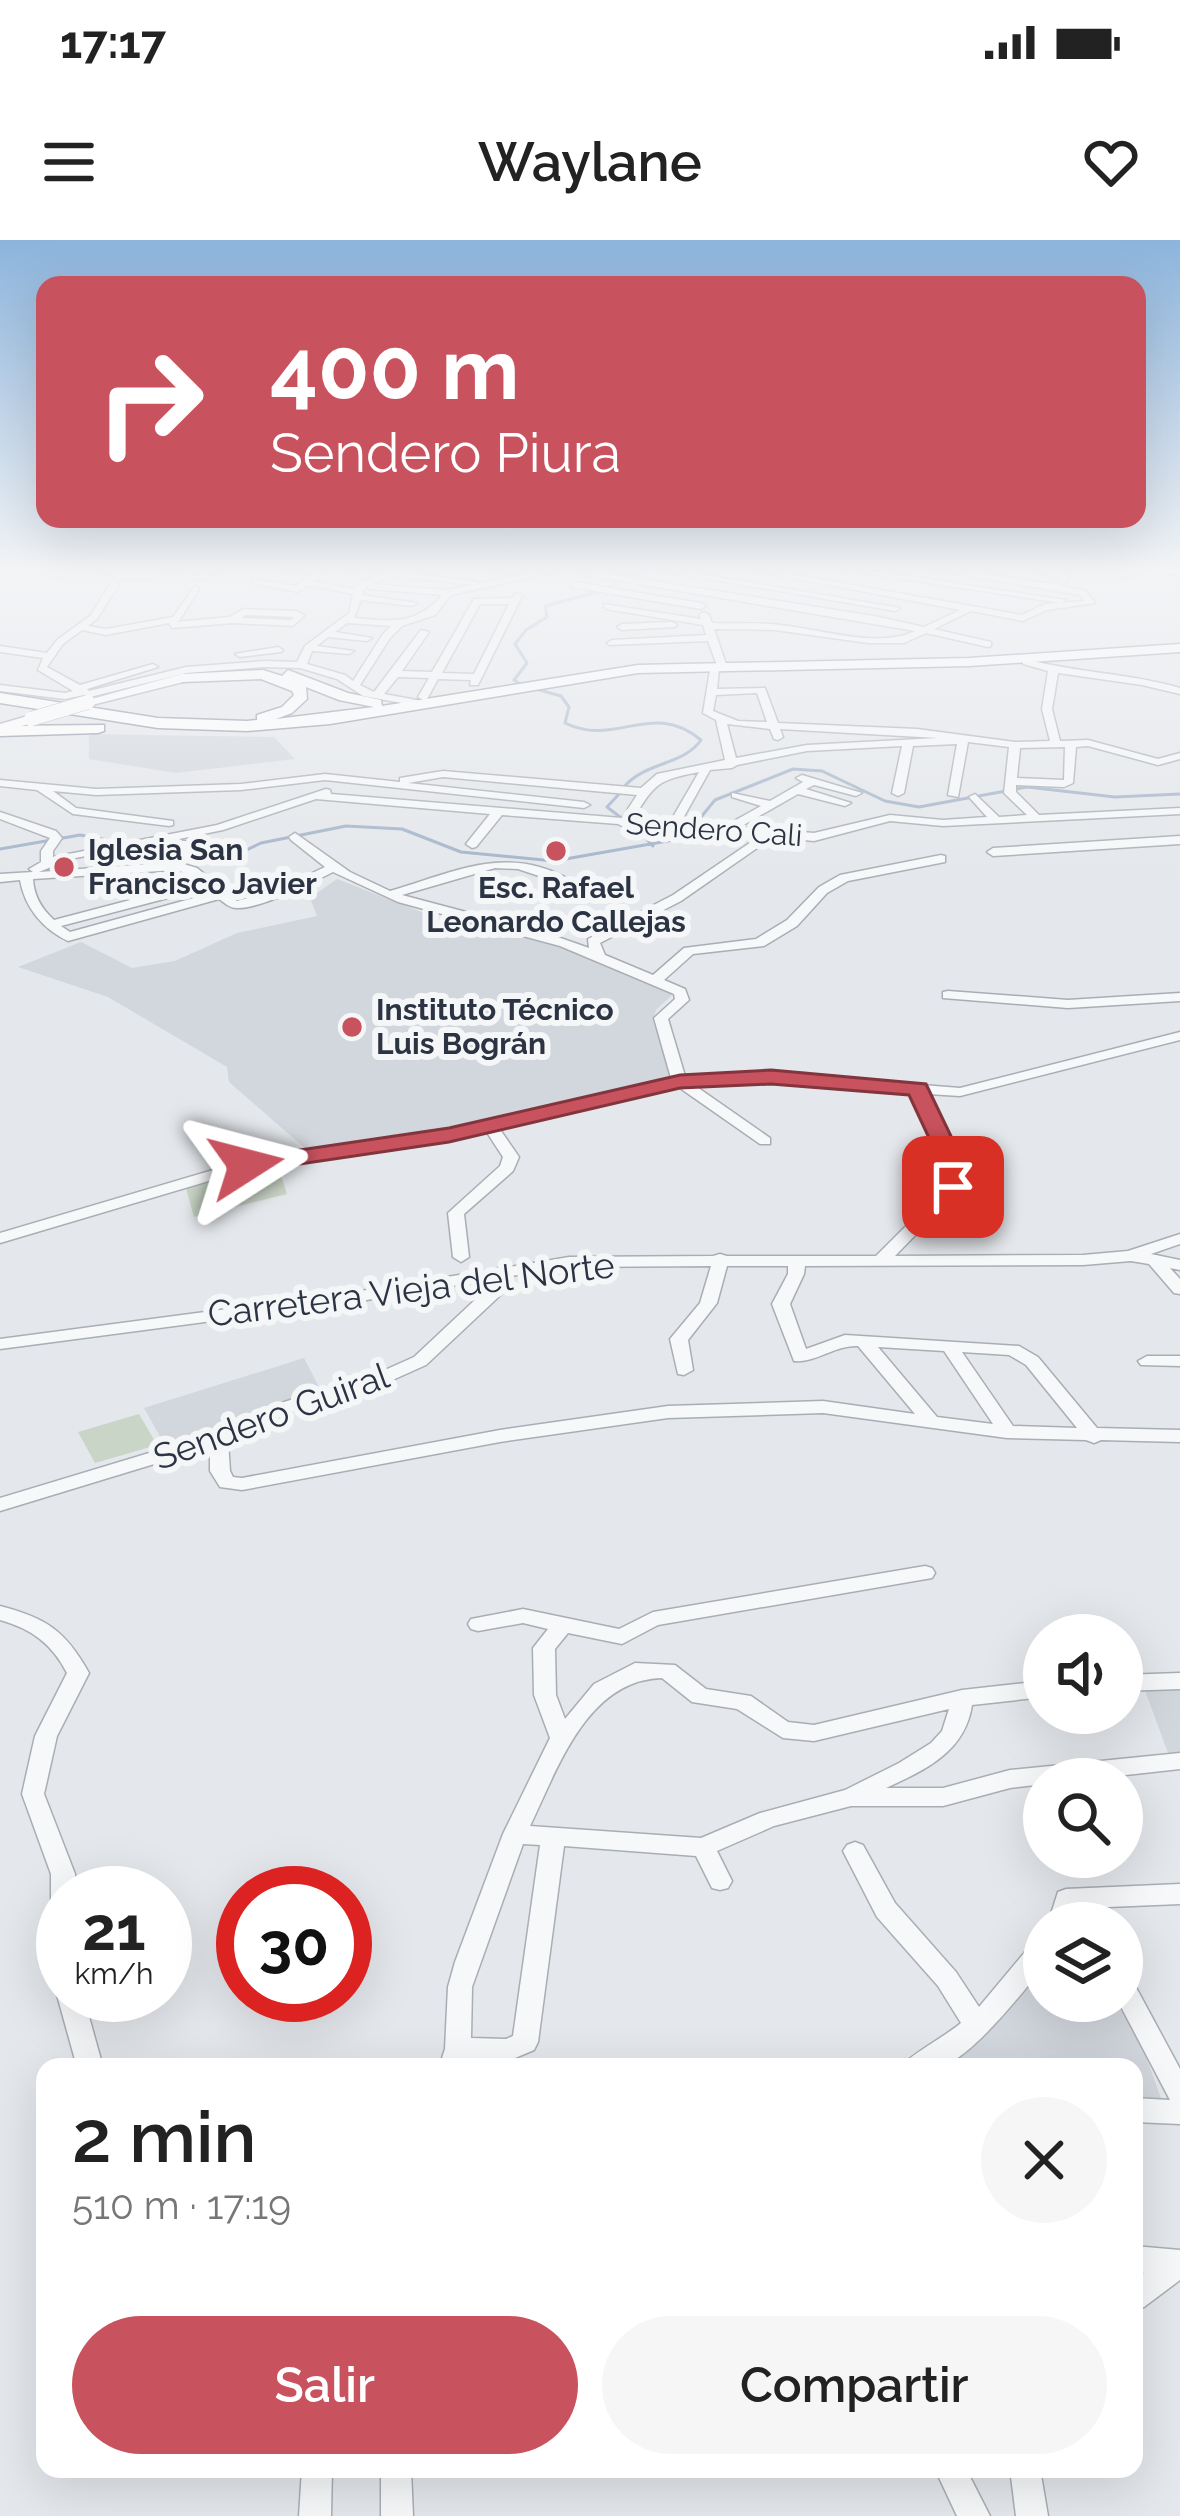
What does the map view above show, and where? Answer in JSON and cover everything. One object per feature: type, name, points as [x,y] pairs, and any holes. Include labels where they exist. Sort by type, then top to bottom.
[{"type":"highway","points":[[182,678],[221,674]]},
{"type":"highway","points":[[182,678],[259,674]]},
{"type":"highway","points":[[158,723],[247,721],[287,710],[302,696],[292,682],[264,674]]},
{"type":"highway","points":[[284,674],[352,699],[423,700]]},
{"type":"highway","points":[[0,728],[310,727],[645,674]]},
{"type":"highway","points":[[0,700],[158,723],[288,724],[423,700],[563,684]]},
{"type":"highway","points":[[0,700],[188,730]]},
{"type":"main road","points":[[0,728],[88,695],[182,678]]},
{"type":"street","points":[[46,674],[88,695]]},
{"type":"street","points":[[88,695],[130,674]]},
{"type":"street","points":[[0,688],[88,695],[173,674]]},
{"type":"street","points":[[332,674],[376,696],[423,700],[436,675]]},
{"type":"street","points":[[355,686],[361,674]]},
{"type":"street","points":[[376,696],[398,674]]},
{"type":"street","points":[[406,674],[475,680],[478,674]]},
{"type":"street","points":[[716,674],[708,713],[721,720],[917,731],[1015,745],[1088,743],[1158,762],[1180,755]]},
{"type":"street","points":[[1053,674],[1046,709],[1056,744]]},
{"type":"street","points":[[1099,674],[1180,691]]},
{"type":"street","points":[[711,692],[761,691],[785,752]]},
{"type":"street","points":[[721,720],[732,765]]},
{"type":"street","points":[[624,824],[644,792],[661,776],[785,752],[963,740]]},
{"type":"street","points":[[954,795],[963,740]]},
{"type":"street","points":[[1010,787],[1069,781],[1071,744]]},
{"type":"street","points":[[898,793],[908,745]]},
{"type":"street","points":[[1015,745],[1010,787],[1035,817]]},
{"type":"street","points":[[671,829],[705,771]]},
{"type":"street","points":[[385,784],[443,774],[644,792]]},
{"type":"street","points":[[0,783],[120,792],[241,787],[325,777],[584,805]]},
{"type":"street","points":[[472,844],[521,781]]},
{"type":"street","points":[[26,875],[46,862],[219,828],[351,782]]},
{"type":"street","points":[[727,830],[805,784],[851,798]]},
{"type":"street","points":[[573,820],[595,788]]},
{"type":"street","points":[[42,789],[65,809],[169,823]]},
{"type":"street","points":[[116,816],[120,792]]},
{"type":"street","points":[[736,795],[772,805]]},
{"type":"street","name":"Sendero Cali","points":[[318,796],[671,829],[814,837],[890,818],[943,823],[1180,811]]},
{"type":"street","points":[[975,797],[994,819]]},
{"type":"street","points":[[1095,814],[1130,842]]},
{"type":"street","points":[[0,815],[54,836],[46,862]]},
{"type":"street","points":[[599,956],[593,942],[677,898],[769,835]]},
{"type":"street","points":[[295,837],[345,878],[418,908],[524,932],[599,956],[683,996],[661,1018],[680,1081],[765,1142]]},
{"type":"street","points":[[994,852],[1180,840]]},
{"type":"street","points":[[148,841],[232,850]]},
{"type":"street","points":[[655,981],[689,951],[759,943],[792,923],[824,890],[844,878],[941,859]]},
{"type":"street","points":[[390,895],[494,864],[519,865],[566,881]]},
{"type":"street","points":[[0,878],[178,866],[193,871],[218,895],[243,904],[332,868]]},
{"type":"street","points":[[26,875],[26,894],[51,925],[68,937],[218,895]]},
{"type":"street","points":[[51,925],[206,884]]},
{"type":"street","points":[[948,995],[1068,1004],[1180,996]]},
{"type":"street","points":[[0,1238],[257,1162],[490,1125],[680,1081],[771,1077],[960,1092],[1180,1036]]},
{"type":"street","points":[[883,1258],[953,1187],[948,1155],[918,1089]]},
{"type":"street","points":[[461,1257],[456,1214],[507,1168],[511,1157],[490,1125]]},
{"type":"street","name":"Carretera Vieja del Norte","points":[[0,1345],[385,1293],[569,1262],[1130,1256],[1180,1239]]},
{"type":"street","points":[[1130,1256],[1180,1265]]},
{"type":"street","points":[[684,1370],[679,1339],[702,1319],[716,1294],[720,1259]]},
{"type":"street","points":[[796,1261],[796,1274],[781,1304],[800,1357],[844,1340],[1023,1353],[1094,1437]]},
{"type":"street","points":[[1157,1264],[1180,1289]]},
{"type":"street","name":"Sendero Guiral","points":[[0,1505],[219,1438],[290,1406],[420,1361],[501,1285],[504,1270]]},
{"type":"street","points":[[864,1342],[929,1420]]},
{"type":"street","points":[[950,1347],[1007,1432]]},
{"type":"street","points":[[1147,1361],[1180,1360]]},
{"type":"street","points":[[219,1438],[220,1471],[227,1484],[242,1484],[500,1436],[668,1412],[824,1407],[1007,1432],[1180,1436]]},
{"type":"street","points":[[622,1637],[653,1619],[925,1573]]},
{"type":"street","points":[[0,1613],[43,1626],[57,1636],[78,1673],[46,1736],[32,1794],[60,1866]]},
{"type":"street","points":[[478,1624],[523,1616],[622,1637],[630,1647],[635,1671]]},
{"type":"street","points":[[561,1738],[545,1695],[544,1648],[563,1624]]},
{"type":"street","points":[[458,2058],[460,1987],[515,1834],[561,1738],[602,1690],[635,1671],[667,1670],[700,1696],[743,1702],[775,1727],[814,1733],[962,1698],[1023,1691]]},
{"type":"street","points":[[1143,1683],[1180,1682]]},
{"type":"street","points":[[515,1834],[703,1847],[768,1819],[851,1797],[939,1751],[962,1723],[962,1698]]},
{"type":"street","points":[[851,1797],[943,1797],[1010,1779],[1180,1760]]},
{"type":"street","points":[[472,2058],[525,2042],[553,1838]]},
{"type":"street","points":[[703,1847],[720,1881]]},
{"type":"street","points":[[855,1851],[886,1910],[946,1979],[975,2023]]},
{"type":"street","points":[[1129,1902],[1180,1895]]},
{"type":"street","points":[[938,2058],[1023,1975]]},
{"type":"street","points":[[78,2022],[88,2058]]},
{"type":"street","points":[[1142,2022],[1180,2094]]},
{"type":"street","points":[[1143,2110],[1180,2112]]},
{"type":"street","points":[[1143,2260],[1180,2263],[1143,2290]]},
{"type":"street","points":[[315,2516],[316,2478]]},
{"type":"street","points":[[396,2478],[397,2516]]},
{"type":"street","points":[[955,2478],[974,2516]]},
{"type":"street","points":[[1026,2478],[1032,2516]]},
{"type":"shaded area","points":[[89,734],[274,737],[295,759],[176,773],[89,759]]},
{"type":"shaded area","name":"Instituto Técnico Luis Bográn","points":[[337,879],[447,922],[542,940],[672,995],[656,1010],[653,1021],[671,1072],[666,1078],[445,1132],[307,1150],[229,1082],[227,1067],[108,997],[18,967],[81,942],[132,968],[175,961],[237,933],[317,916],[310,898]]},
{"type":"shaded area","points":[[304,1358],[323,1395],[167,1449],[144,1408]]},
{"type":"shaded area","points":[[1143,1685],[1180,1686],[1180,1753],[1168,1753]]},
{"type":"shaded area","points":[[1023,1989],[1023,2022],[1129,2022],[1164,2107],[1143,2106],[1143,2058],[952,2058]]},
{"type":"green space","points":[[278,1167],[287,1194],[194,1217],[186,1188]]},
{"type":"green space","points":[[139,1414],[157,1445],[95,1463],[78,1432]]},
{"type":"waterway","points":[[518,674],[514,680],[521,685]]},
{"type":"waterway","points":[[532,688],[561,696],[569,707],[565,723],[583,729],[666,724],[701,740],[684,755],[642,773],[623,788]]},
{"type":"waterway","points":[[651,844],[696,836],[701,817],[715,800],[793,769],[822,771],[885,801],[919,807],[1027,787],[1115,797],[1180,794]]},
{"type":"waterway","points":[[620,793],[607,807],[624,820]]},
{"type":"waterway","points":[[0,849],[80,835],[224,861],[261,843],[346,826],[402,829],[461,852],[554,861],[651,844]]},
{"type":"waterway","points":[[638,830],[651,844]]},
{"type":"place","name":"Esc. Rafael Leonardo Callejas","points":[[556,851]]},
{"type":"place","name":"Iglesia San Francisco Javier","points":[[64,867]]},
{"type":"place","name":"Instituto Técnico Luis Bográn","points":[[352,1027]]},
{"type":"route","points":[[246,1165],[449,1135],[680,1081],[771,1077],[918,1089],[948,1155],[953,1187]]}]
